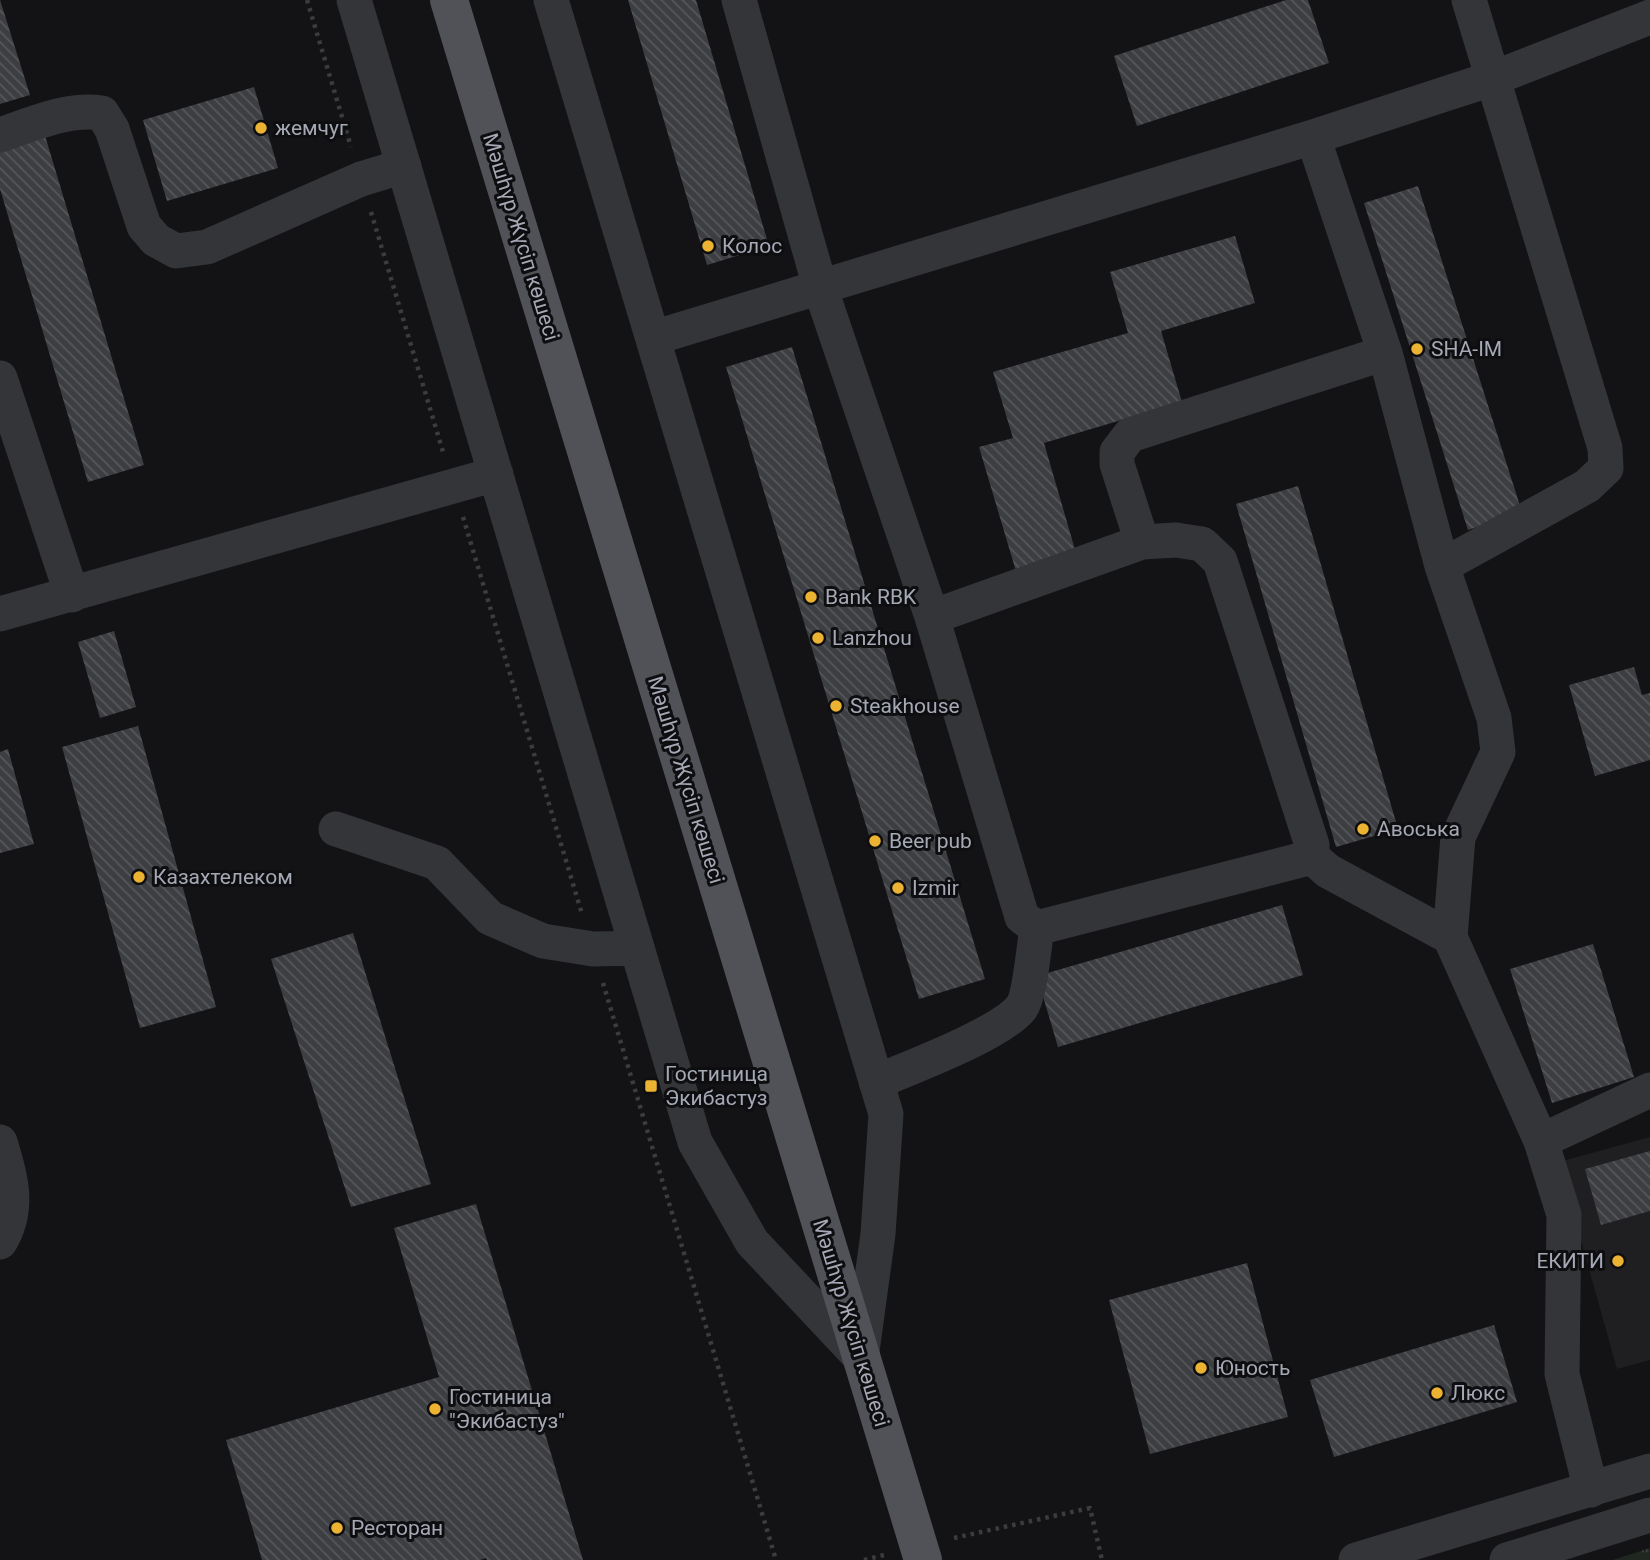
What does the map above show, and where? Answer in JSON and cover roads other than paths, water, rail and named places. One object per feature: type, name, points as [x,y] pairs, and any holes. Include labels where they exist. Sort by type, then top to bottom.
[{"type":"main road","name":"Мәшһүр Жүсіп көшесі","points":[[449,0],[921,1553]]},
{"type":"street","points":[[354,0],[695,1142],[752,1242],[862,1358]]},
{"type":"street","points":[[551,0],[886,1114],[878,1234],[862,1358]]},
{"type":"street","points":[[739,0],[820,287],[932,617],[1022,916],[1037,928]]},
{"type":"street","points":[[1442,566],[1587,486],[1606,468],[1605,448],[1469,0]]},
{"type":"street","points":[[653,338],[1313,137],[1494,78],[1650,17]]},
{"type":"street","points":[[0,135],[60,115],[86,111],[102,113],[112,129],[144,226],[156,240],[176,251],[207,247],[361,179],[404,166]]},
{"type":"street","points":[[1313,137],[1385,353],[1442,566],[1494,718],[1498,752],[1458,837],[1450,937],[1541,1141],[1563,1215],[1562,1374],[1591,1490]]},
{"type":"street","points":[[1142,542],[1117,464],[1117,452],[1130,435],[1385,353]]},
{"type":"street","points":[[0,378],[72,595]]},
{"type":"street","points":[[0,614],[496,474]]},
{"type":"street","points":[[932,617],[1142,542],[1176,540],[1202,544],[1220,561],[1312,845],[1312,857],[1328,871],[1450,937]]},
{"type":"street","points":[[336,829],[437,863],[490,918],[543,941],[593,949],[636,948]]},
{"type":"street","points":[[1037,928],[1312,857]]},
{"type":"street","points":[[876,1082],[995,1028],[1023,1007],[1031,979],[1031,961],[1037,928]]},
{"type":"street","points":[[1541,1141],[1650,1090]]},
{"type":"street","points":[[0,1142],[14,1198],[9,1228],[0,1242]]},
{"type":"street","points":[[1356,1560],[1650,1471]]},
{"type":"street","points":[[1507,1560],[1650,1514]]},
{"type":"place","name":"жемчуг","points":[[261,128]]},
{"type":"place","name":"Колос","points":[[708,246]]},
{"type":"place","name":"SHA-IM","points":[[1417,349]]},
{"type":"place","name":"Bank RBK","points":[[811,597]]},
{"type":"place","name":"Lanzhou","points":[[818,638]]},
{"type":"place","name":"Steakhouse","points":[[836,706]]},
{"type":"place","name":"Авоська","points":[[1363,829]]},
{"type":"place","name":"Beer pub","points":[[875,841]]},
{"type":"place","name":"Казахтелеком","points":[[139,877]]},
{"type":"place","name":"Izmir","points":[[898,888]]},
{"type":"place","name":"Гостиница Экибастуз","points":[[651,1086]]},
{"type":"place","name":"ЕКИТИ","points":[[1618,1261]]},
{"type":"place","name":"Юность","points":[[1201,1368]]},
{"type":"place","name":"Люкс","points":[[1437,1393]]},
{"type":"place","name":"Гостиница \"Экибастуз\"","points":[[435,1409]]},
{"type":"place","name":"Ресторан","points":[[337,1528]]}]
